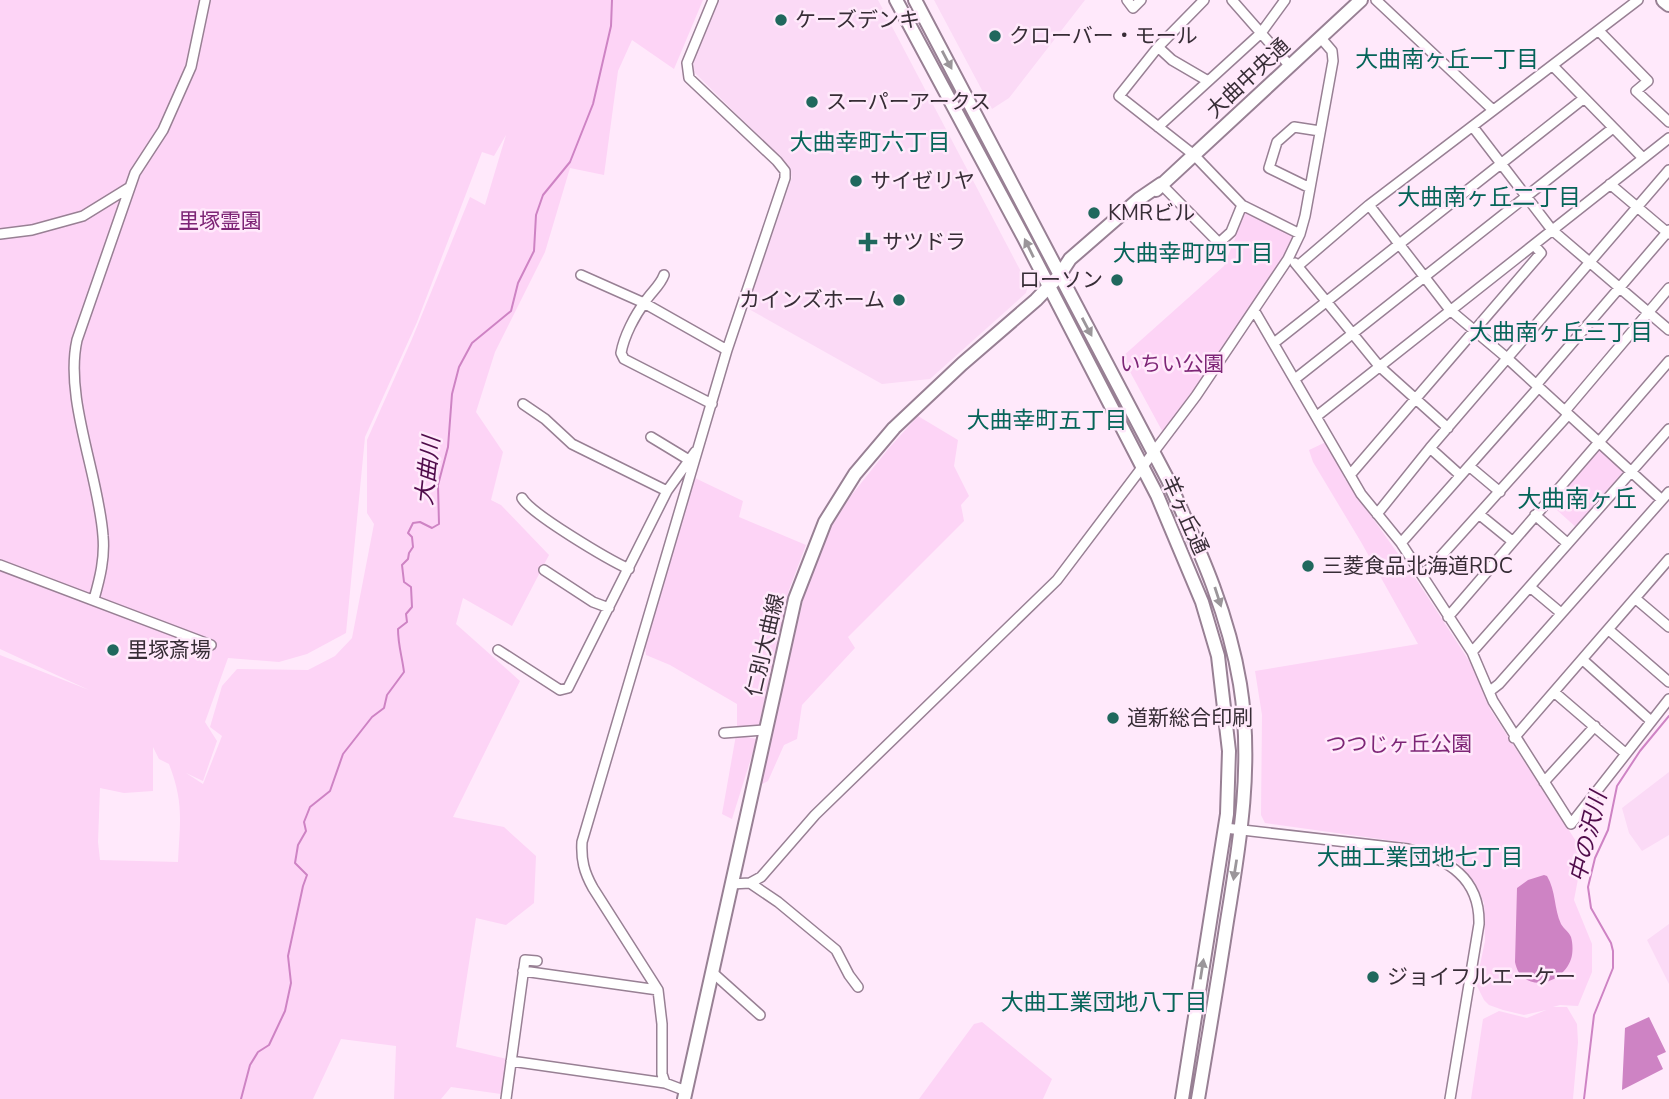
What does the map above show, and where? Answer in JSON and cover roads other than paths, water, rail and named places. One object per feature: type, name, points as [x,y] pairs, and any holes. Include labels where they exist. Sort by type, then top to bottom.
[{"type":"highway","points":[[1664,0],[1669,4]]},
{"type":"main road","name":"羊ヶ丘通","points":[[896,0],[1142,467],[1193,580],[1218,656],[1229,751],[1225,828],[1182,1099]]},
{"type":"main road","name":"羊ヶ丘通","points":[[915,0],[1154,452],[1205,561],[1226,621],[1240,684],[1244,722],[1245,790],[1199,1093]]},
{"type":"main road","name":"大曲中央通","points":[[1048,288],[1070,259],[1194,155],[1321,37],[1350,6],[1361,0]]},
{"type":"main road","name":"仁別大曲線","points":[[685,1095],[795,599],[825,522],[855,474],[894,428],[1048,288]]},
{"type":"street","points":[[94,599],[103,564],[103,534],[73,358],[135,173],[163,130],[191,67],[205,0]]},
{"type":"street","points":[[665,1083],[662,1074],[662,1024],[658,990],[585,874],[581,860],[582,842],[727,350],[781,193],[785,171],[689,78],[687,63],[713,0]]},
{"type":"street","points":[[1126,0],[1133,8],[1141,0]]},
{"type":"street","points":[[1204,0],[1158,47],[1119,96],[1194,155],[1242,205],[1300,234]]},
{"type":"street","points":[[1232,0],[1289,65]]},
{"type":"street","points":[[1158,127],[1261,33],[1285,0]]},
{"type":"street","points":[[1376,0],[1493,110]]},
{"type":"street","points":[[1299,265],[1369,205],[1638,0]]},
{"type":"street","points":[[1599,31],[1648,81],[1636,91],[1669,122]]},
{"type":"street","points":[[731,884],[750,883],[761,877],[814,815],[1058,580],[1196,396],[1288,259],[1300,234],[1332,61],[1332,51],[1321,37]]},
{"type":"street","points":[[1158,47],[1172,60],[1208,81]]},
{"type":"street","points":[[1553,66],[1643,158]]},
{"type":"street","points":[[1274,343],[1583,99]]},
{"type":"street","points":[[1310,188],[1269,168],[1277,142],[1294,127],[1320,131]]},
{"type":"street","points":[[1473,127],[1552,230],[1669,330]]},
{"type":"street","points":[[1295,379],[1613,128]]},
{"type":"street","points":[[1317,416],[1669,138]]},
{"type":"street","points":[[1377,514],[1430,448],[1669,170]]},
{"type":"street","points":[[1161,184],[1219,243],[1231,232],[1242,205]]},
{"type":"street","points":[[1401,544],[1619,286],[1668,232],[1611,184]]},
{"type":"street","points":[[0,234],[32,230],[83,216],[130,187]]},
{"type":"street","points":[[1369,205],[1450,310],[1631,471],[1666,496],[1490,691]]},
{"type":"street","points":[[1350,475],[1541,253],[1534,245]]},
{"type":"street","points":[[1288,259],[1299,265],[1379,366],[1448,428]]},
{"type":"street","points":[[581,275],[643,303],[727,350]]},
{"type":"street","points":[[664,275],[662,282],[643,303],[621,353],[624,359],[712,404]]},
{"type":"street","points":[[1423,576],[1500,492],[1669,288]]},
{"type":"street","points":[[1254,310],[1350,475],[1401,544],[1472,652],[1493,701],[1571,824],[1669,699]]},
{"type":"street","points":[[1448,617],[1535,514],[1667,367]]},
{"type":"street","points":[[523,404],[545,419],[572,444],[667,491]]},
{"type":"street","points":[[1472,652],[1669,429]]},
{"type":"street","points":[[651,437],[689,460]]},
{"type":"street","points":[[498,650],[560,690],[568,688],[667,491],[700,445]]},
{"type":"street","points":[[1430,448],[1460,475]]},
{"type":"street","points":[[1469,466],[1500,492]]},
{"type":"street","points":[[522,498],[530,507],[573,537],[629,569]]},
{"type":"street","points":[[1535,514],[1567,543]]},
{"type":"street","points":[[1480,515],[1512,541]]},
{"type":"street","points":[[1514,737],[1665,570],[1669,559]]},
{"type":"street","points":[[0,565],[211,645]]},
{"type":"street","points":[[544,570],[585,591],[600,606],[609,608]]},
{"type":"street","points":[[1530,587],[1561,613]]},
{"type":"street","points":[[1636,599],[1669,628]]},
{"type":"street","points":[[1609,630],[1669,682]]},
{"type":"street","points":[[1583,660],[1651,721]]},
{"type":"street","points":[[1554,692],[1625,753]]},
{"type":"street","points":[[1545,782],[1595,726]]},
{"type":"street","points":[[724,733],[764,730]]},
{"type":"street","points":[[1225,828],[1427,853],[1449,863],[1469,884],[1479,907],[1479,923],[1450,1099]]},
{"type":"street","points":[[750,883],[778,902],[836,950],[858,987]]},
{"type":"street","points":[[506,1099],[525,960],[537,961]]},
{"type":"street","points":[[523,971],[658,990]]},
{"type":"street","points":[[712,972],[760,1015]]},
{"type":"street","points":[[511,1061],[665,1083],[685,1095]]},
{"type":"waterway","name":"大曲川","points":[[241,1099],[250,1065],[258,1052],[269,1045],[285,1011],[291,983],[288,956],[307,875],[295,863],[298,845],[306,831],[304,822],[310,807],[330,791],[343,754],[372,717],[384,708],[387,695],[404,672],[398,629],[407,622],[406,614],[412,607],[411,587],[404,582],[402,565],[413,547],[412,537],[408,533],[413,523],[420,522],[432,528],[439,524],[438,485],[448,447],[452,394],[459,367],[472,343],[511,311],[518,283],[534,251],[536,215],[543,195],[570,162],[593,104],[611,26],[612,0]]},
{"type":"waterway","name":"中の沢川","points":[[1584,1099],[1594,1015],[1613,968],[1611,943],[1591,908],[1588,887],[1595,858],[1608,830],[1617,786],[1640,751],[1669,716]]},
{"type":"place","name":"ケーズデンキ","points":[[781,20]]},
{"type":"place","name":"クローバー・モール","points":[[995,36]]},
{"type":"place","name":"スーパーアークス","points":[[812,102]]},
{"type":"place","name":"サイゼリヤ","points":[[856,181]]},
{"type":"place","name":"KMRビル","points":[[1094,213]]},
{"type":"place","name":"サツドラ","points":[[868,242]]},
{"type":"place","name":"ローソン","points":[[1117,280]]},
{"type":"place","name":"カインズホーム","points":[[899,300]]},
{"type":"place","name":"三菱食品北海道RDC","points":[[1308,566]]},
{"type":"place","name":"里塚斎場","points":[[113,650]]},
{"type":"place","name":"道新総合印刷","points":[[1113,718]]},
{"type":"place","name":"ジョイフルエーケー","points":[[1373,977]]},
{"type":"district","name":"大曲南ヶ丘一丁目","points":[[1447,59]]},
{"type":"district","name":"大曲幸町六丁目","points":[[870,142]]},
{"type":"district","name":"大曲南ヶ丘二丁目","points":[[1489,197]]},
{"type":"district","name":"大曲幸町四丁目","points":[[1193,253]]},
{"type":"district","name":"大曲南ヶ丘三丁目","points":[[1561,332]]},
{"type":"district","name":"大曲幸町五丁目","points":[[1047,420]]},
{"type":"district","name":"大曲南ヶ丘","points":[[1577,499]]},
{"type":"district","name":"大曲工業団地七丁目","points":[[1420,857]]},
{"type":"district","name":"大曲工業団地八丁目","points":[[1104,1002]]},
{"type":"park label","name":"里塚霊園","points":[[220,221]]},
{"type":"park label","name":"いちい公園","points":[[1172,364]]},
{"type":"park label","name":"つつじヶ丘公園","points":[[1399,744]]}]
